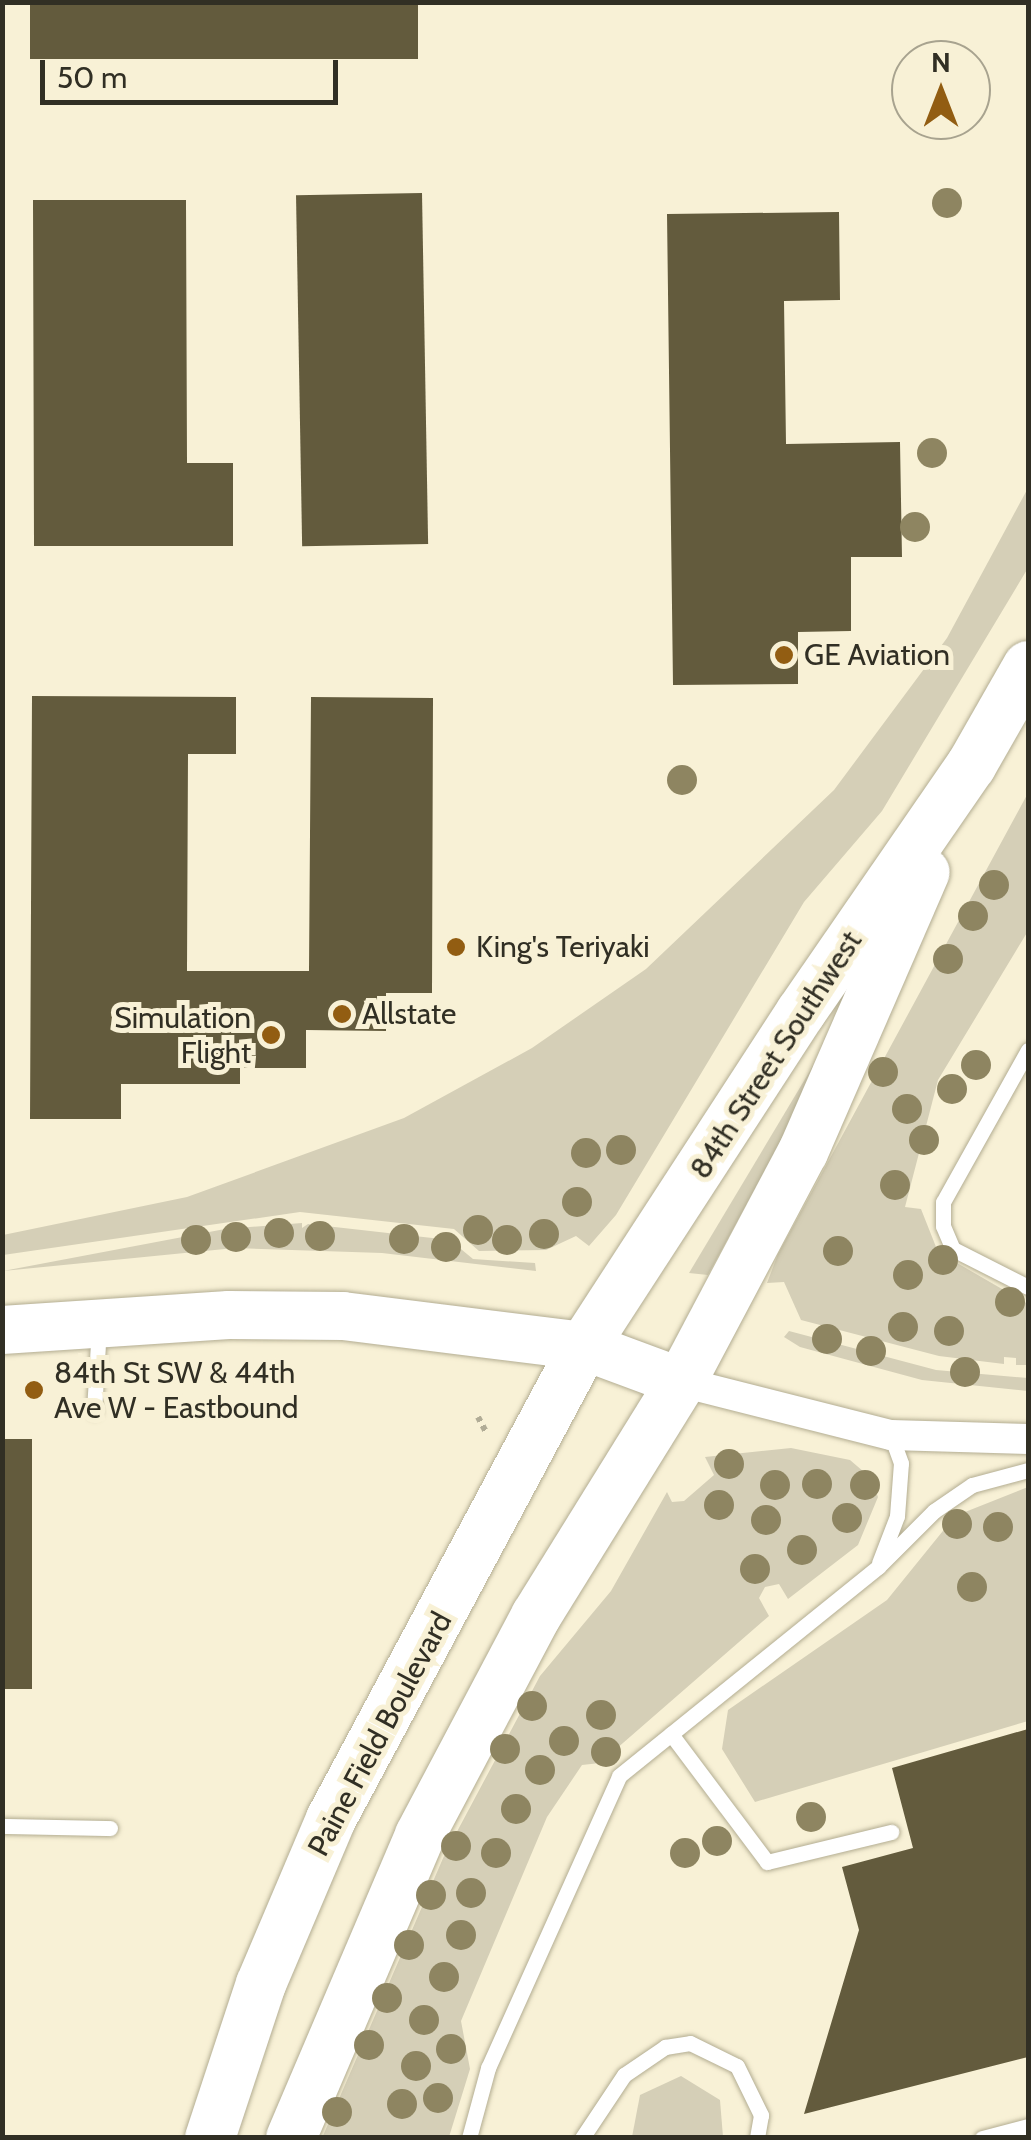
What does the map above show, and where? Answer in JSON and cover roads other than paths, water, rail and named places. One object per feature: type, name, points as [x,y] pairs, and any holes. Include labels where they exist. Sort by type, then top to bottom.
[{"type":"highway","name":"84th Street Southwest","points":[[584,1346],[801,1012],[971,766],[1028,666]]},
{"type":"highway","name":"84th Street Southwest","points":[[681,1382],[802,1152],[971,766]]},
{"type":"highway","name":"Paine Field Boulevard","points":[[210,2138],[260,1984],[331,1819],[584,1346]]},
{"type":"highway","points":[[291,2138],[420,1835],[536,1616],[681,1382]]},
{"type":"main road","points":[[2,1330],[99,1323],[343,1316],[584,1346],[681,1382]]},
{"type":"street","points":[[681,1382],[891,1435],[1028,1439]]},
{"type":"lane","points":[[1028,1050],[942,1202],[942,1226],[953,1250],[1028,1288]]},
{"type":"lane","points":[[94,1411],[99,1323]]},
{"type":"lane","points":[[878,1567],[897,1516],[901,1463],[891,1435]]},
{"type":"lane","points":[[472,2136],[488,2068],[619,1776],[878,1567],[934,1510],[972,1486],[1028,1470]]},
{"type":"lane","points":[[671,1734],[768,1862],[892,1832]]},
{"type":"lane","points":[[2,1826],[110,1828]]},
{"type":"lane","points":[[582,2138],[624,2075],[665,2047],[690,2043],[715,2051],[745,2077],[761,2115],[757,2138]]},
{"type":"lane","points":[[982,2138],[1028,2126]]},
{"type":"place","name":"GE Aviation","points":[[784,655]]},
{"type":"place","name":"King's Teriyaki","points":[[456,947]]},
{"type":"place","name":"Allstate","points":[[342,1014]]},
{"type":"place","name":"Simulation Flight","points":[[271,1035]]},
{"type":"place","name":"84th St SW & 44th Ave W - Eastbound","points":[[34,1390]]}]
